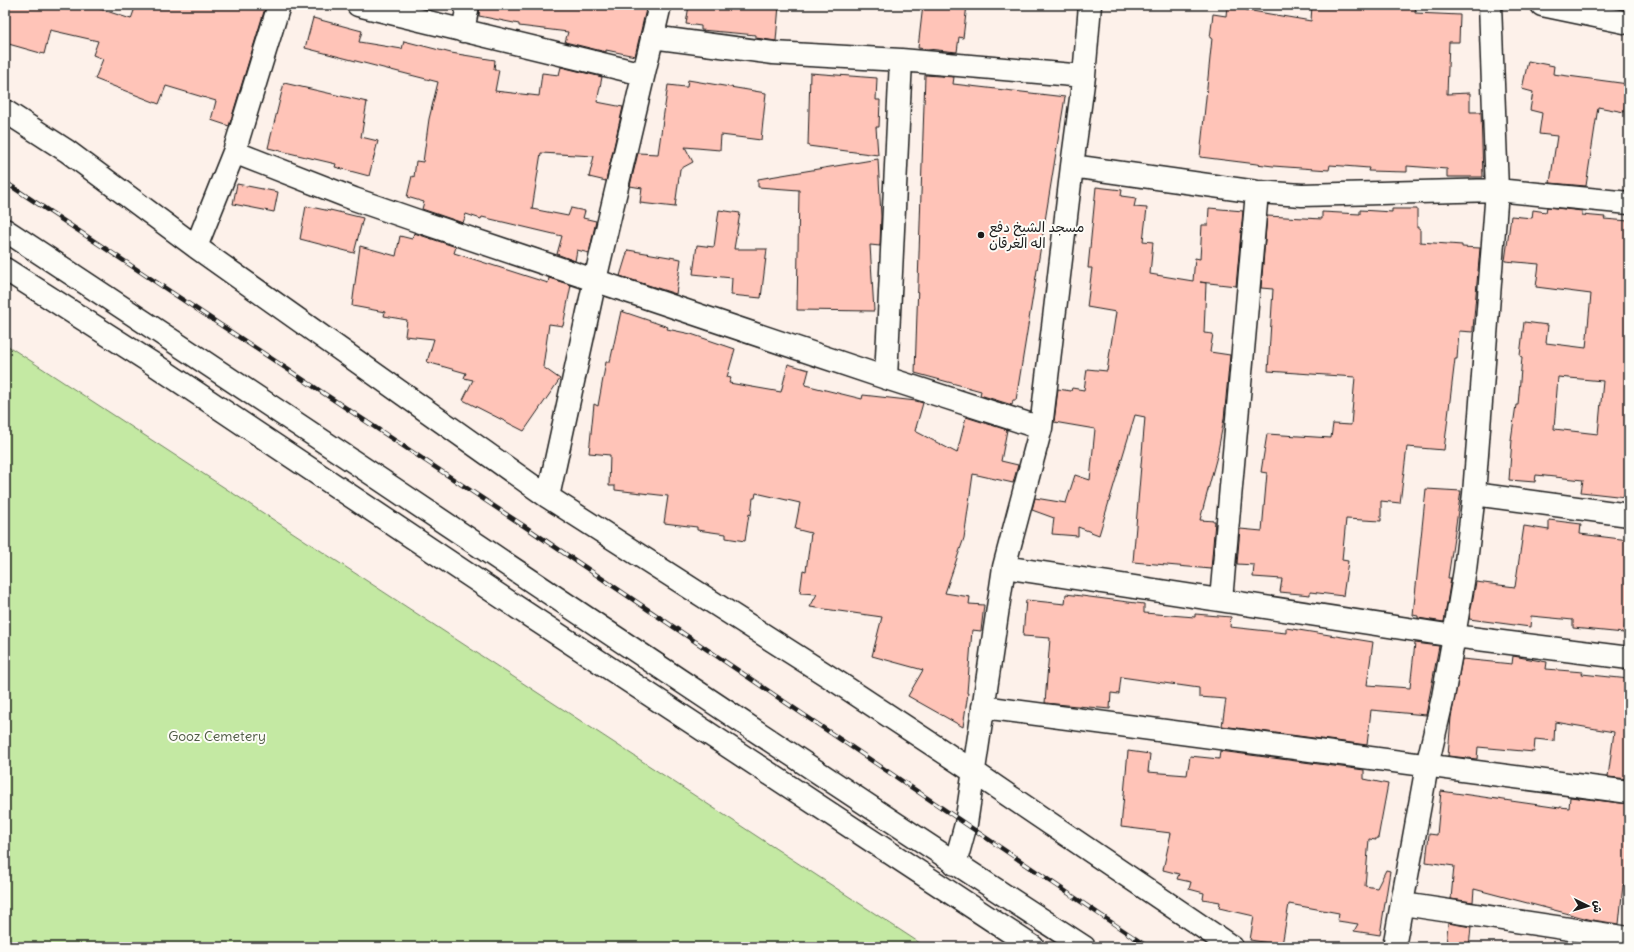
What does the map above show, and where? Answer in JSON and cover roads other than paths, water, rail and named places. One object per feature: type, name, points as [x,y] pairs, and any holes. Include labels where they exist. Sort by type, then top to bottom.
[{"type":"street","points":[[196,247],[234,152],[279,5]]},
{"type":"street","points":[[358,5],[643,74]]},
{"type":"street","points":[[463,31],[468,5]]},
{"type":"street","points":[[548,497],[595,280],[660,5]]},
{"type":"street","points":[[955,864],[966,824],[1004,567],[1041,428],[1084,76],[1090,5]]},
{"type":"street","points":[[1394,947],[1427,766],[1443,697],[1454,636],[1465,570],[1474,494],[1497,190],[1490,5]]},
{"type":"street","points":[[1542,5],[1629,23]]},
{"type":"street","points":[[652,37],[773,53],[901,60],[1084,76]]},
{"type":"street","points":[[886,378],[901,60]]},
{"type":"street","points":[[5,111],[67,151],[196,247],[548,497],[839,683],[974,772],[1232,947]]},
{"type":"street","points":[[234,152],[354,199],[886,378],[1041,428]]},
{"type":"street","points":[[1072,166],[1257,192],[1302,196],[1497,190],[1629,203]]},
{"type":"street","points":[[1221,600],[1257,192]]},
{"type":"street","points":[[5,230],[241,386],[955,864],[1084,947]]},
{"type":"street","points":[[5,268],[1033,947]]},
{"type":"street","points":[[1474,494],[1629,516]]},
{"type":"street","points":[[1004,567],[1454,636],[1629,658]]},
{"type":"street","points":[[983,707],[1629,792]]},
{"type":"street","points":[[1403,904],[1629,938]]},
{"type":"railway","points":[[5,182],[527,528],[1148,947]]},
{"type":"place","name":"مسجد الشيخ دفع اله الغرقان","points":[[981,235]]},
{"type":"park label","name":"Gooz Cemetery","points":[[217,736]]}]
